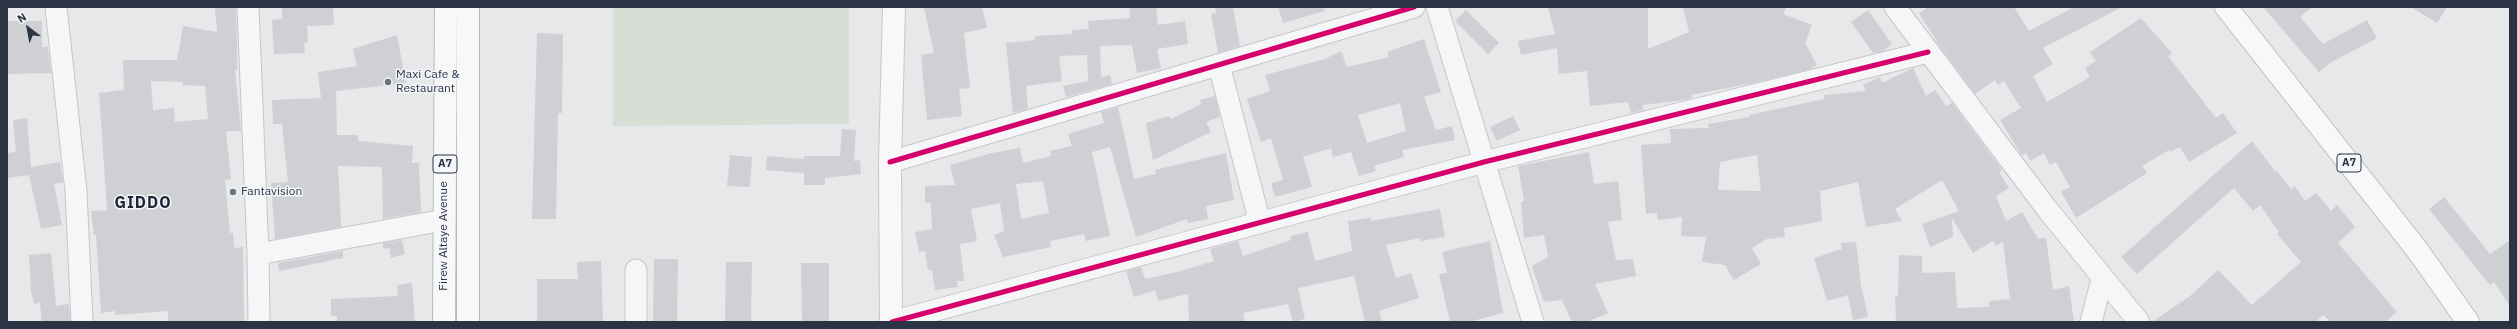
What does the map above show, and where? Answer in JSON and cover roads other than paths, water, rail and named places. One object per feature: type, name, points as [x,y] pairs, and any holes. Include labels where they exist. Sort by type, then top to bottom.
[{"type":"main road","name":"Firew Altaye Avenue","points":[[444,322],[446,7]]},
{"type":"main road","name":"Firew Altaye Avenue","points":[[468,7],[468,322]]},
{"type":"main road","points":[[892,322],[890,162],[894,7]]},
{"type":"main road","name":"A7","points":[[2226,7],[2418,251],[2468,322]]},
{"type":"main road","points":[[444,220],[468,219]]},
{"type":"street","points":[[56,7],[76,191],[82,322]]},
{"type":"street","points":[[248,7],[258,254],[258,322]]},
{"type":"street","points":[[890,162],[1414,7]]},
{"type":"street","points":[[1437,7],[1533,322]]},
{"type":"street","points":[[1895,7],[2102,279],[2139,322]]},
{"type":"street","points":[[892,322],[1484,162],[1928,52]]},
{"type":"street","points":[[1219,65],[1260,223]]},
{"type":"street","points":[[258,254],[444,220]]},
{"type":"street","points":[[636,270],[636,322]]},
{"type":"street","points":[[2091,322],[2102,279]]},
{"type":"place","name":"Maxi Cafe & Restaurant","points":[[388,82]]},
{"type":"place","name":"Fantavision","points":[[233,192]]},
{"type":"district","name":"GIDDO","points":[[143,203]]}]
